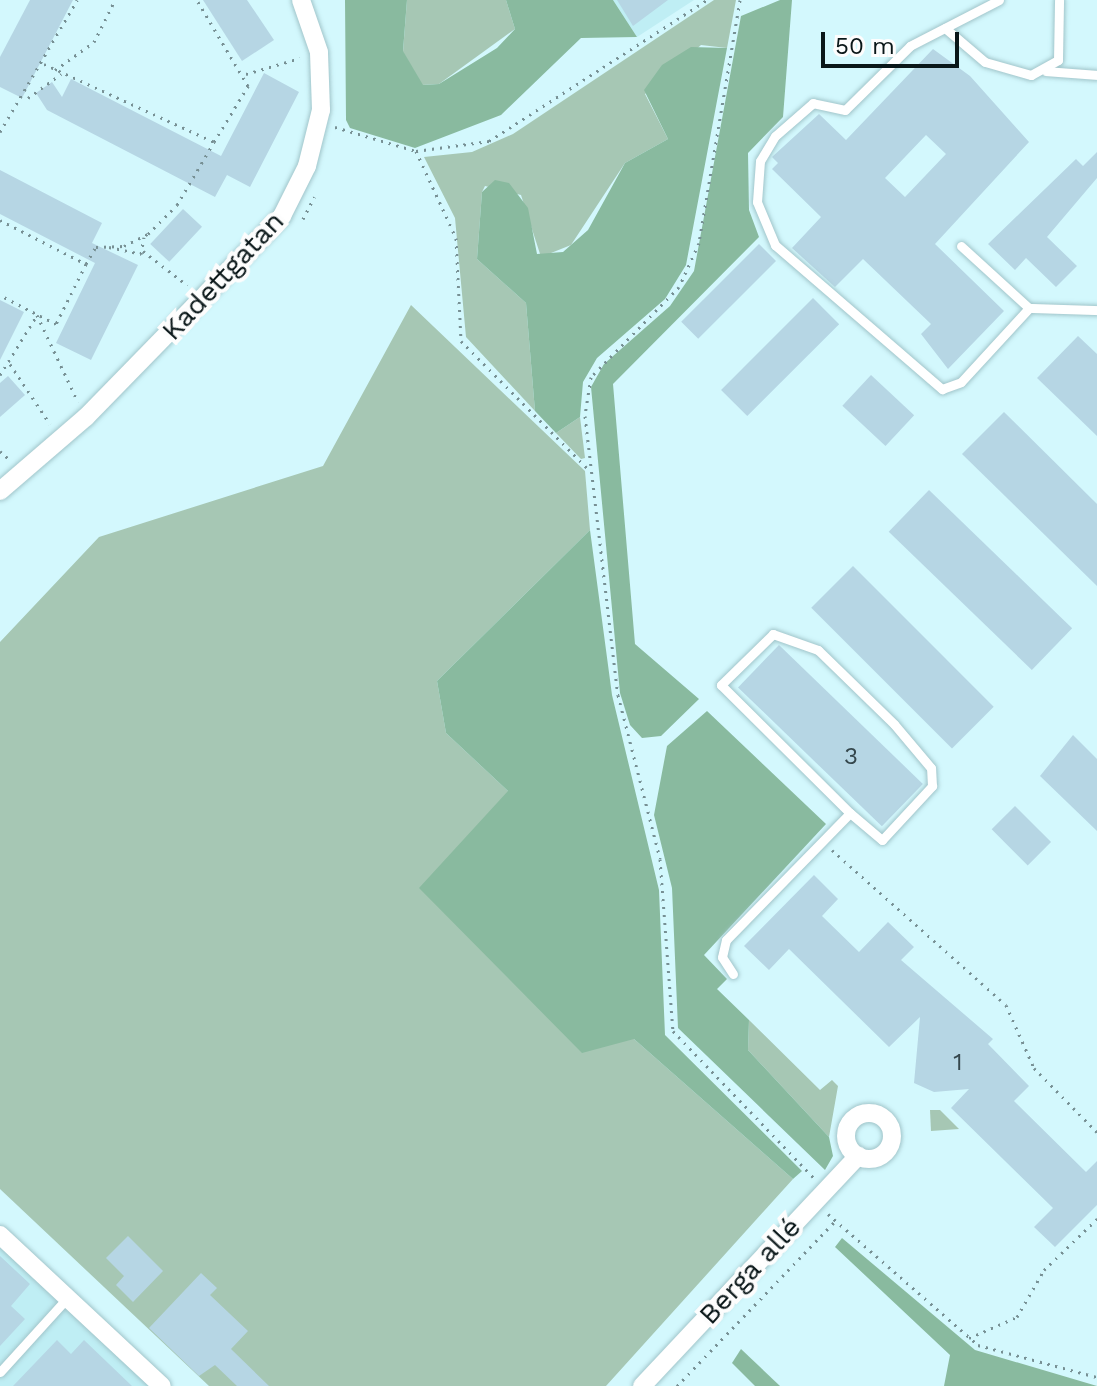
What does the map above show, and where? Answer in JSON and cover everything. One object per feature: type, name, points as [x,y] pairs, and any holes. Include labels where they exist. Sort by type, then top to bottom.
[{"type":"street","name":"Kadettgatan","points":[[0,491],[86,417],[206,300],[282,216],[307,166],[321,110],[319,52],[301,0]]},
{"type":"street","name":"Berga allé","points":[[642,1386],[858,1156]]},
{"type":"street","points":[[0,1235],[162,1386]]},
{"type":"lane","points":[[999,0],[910,46],[845,110],[813,103],[775,136],[760,161],[757,202],[775,245],[942,389],[961,382],[1029,308]]},
{"type":"lane","points":[[1046,71],[1058,60],[1059,0]]},
{"type":"lane","points":[[945,28],[985,62],[1031,75],[1046,71],[1097,75]]},
{"type":"lane","points":[[961,246],[1029,308],[1097,310]]},
{"type":"lane","points":[[773,634],[818,650],[931,768],[932,786],[882,840],[850,813],[721,685],[773,634]]},
{"type":"lane","points":[[733,974],[722,957],[726,940],[850,813]]},
{"type":"lane","points":[[0,1372],[67,1298]]},
{"type":"path","points":[[0,132],[25,100],[77,0]]},
{"type":"path","points":[[55,70],[94,42],[115,0]]},
{"type":"path","points":[[0,295],[56,324],[96,247],[108,247],[144,237],[177,205],[248,86],[246,74],[197,0]]},
{"type":"path","points":[[335,127],[416,151],[489,141],[707,0]]},
{"type":"path","points":[[740,0],[699,243],[679,287],[591,377],[585,399],[590,470],[618,695],[660,859],[673,1031],[819,1185]]},
{"type":"path","points":[[246,74],[319,52]]},
{"type":"path","points":[[44,64],[214,142]]},
{"type":"path","points":[[25,100],[63,73]]},
{"type":"path","points":[[416,151],[456,238],[461,341],[590,470]]},
{"type":"path","points":[[0,220],[86,264]]},
{"type":"path","points":[[143,251],[144,237]]},
{"type":"path","points":[[108,247],[130,256],[143,251]]},
{"type":"path","points":[[143,251],[206,300]]},
{"type":"path","points":[[0,375],[10,364],[37,315]]},
{"type":"path","points":[[37,315],[86,417]]},
{"type":"path","points":[[10,364],[60,440]]},
{"type":"path","points":[[823,842],[1006,1005],[1034,1068],[1097,1132]]},
{"type":"path","points":[[968,1339],[1017,1317],[1044,1270],[1097,1219]]},
{"type":"path","points":[[677,1386],[834,1222],[968,1339],[1002,1355],[1097,1377]]},
{"type":"shaded area","points":[[613,0],[694,0],[637,37]]},
{"type":"shaded area","points":[[0,1243],[151,1386],[0,1386]]},
{"type":"green space","points":[[345,0],[407,0],[403,51],[423,85],[439,84],[497,48],[515,29],[506,0],[613,0],[637,37],[581,38],[501,115],[415,148],[350,128],[346,120]]},
{"type":"green space","points":[[407,0],[506,0],[515,29],[439,84],[422,85],[403,52]]},
{"type":"green space","points":[[714,0],[736,0],[727,48],[701,45],[645,94],[668,139],[625,163],[571,245],[541,257],[521,195],[485,186],[482,192],[477,259],[526,303],[535,411],[466,337],[455,218],[424,157],[472,152],[513,134]]},
{"type":"green space","points":[[780,0],[792,0],[783,117],[748,153],[749,210],[759,237],[613,384],[635,644],[699,699],[661,736],[642,738],[630,725],[620,693],[591,387],[604,364],[670,306],[694,271],[741,16]]},
{"type":"green space","points":[[691,47],[727,48],[686,265],[665,299],[597,358],[583,382],[580,417],[556,433],[535,411],[526,303],[477,259],[482,192],[495,180],[509,183],[528,208],[537,254],[563,252],[588,230],[625,163],[668,139],[644,90],[662,65]]},
{"type":"green space","points":[[411,305],[585,471],[590,530],[437,681],[446,733],[508,791],[634,1039],[793,1179],[606,1386],[209,1386],[0,1189],[0,642],[99,537],[323,466]]},
{"type":"green space","points":[[580,417],[585,458],[581,459],[556,433]]},
{"type":"green space","points":[[590,530],[612,695],[659,890],[665,1035],[802,1171],[793,1179],[634,1039],[582,1053],[419,888],[508,791],[446,733],[437,681]]},
{"type":"green space","points":[[707,711],[826,824],[704,955],[727,979],[717,989],[749,1020],[748,1050],[829,1137],[833,1156],[825,1170],[678,1028],[672,888],[654,815],[667,746]]},
{"type":"green space","points":[[749,1020],[820,1090],[832,1080],[838,1086],[829,1137],[748,1050]]},
{"type":"green space","points":[[930,1110],[940,1110],[959,1129],[931,1131]]},
{"type":"green space","points":[[842,1238],[975,1350],[1097,1386],[944,1386],[950,1355],[835,1247]]},
{"type":"green space","points":[[741,1349],[780,1386],[755,1386],[732,1363]]},
{"type":"building","points":[[30,0],[73,0],[22,98],[0,87],[0,57]]},
{"type":"building","points":[[203,0],[247,0],[274,40],[242,61]]},
{"type":"building","points":[[617,0],[668,0],[633,26]]},
{"type":"building","points":[[933,49],[970,76],[1029,142],[935,244],[1004,311],[948,369],[921,334],[931,324],[863,259],[835,287],[792,248],[821,217],[772,169],[778,163],[772,157],[819,114],[846,140]],"holes":[[[926,135],[946,154],[905,197],[885,178]]]},
{"type":"building","points":[[264,73],[299,92],[250,187],[227,175],[215,197],[47,110],[36,93],[52,82],[62,97],[71,79],[221,156]]},
{"type":"building","points":[[1097,152],[1097,178],[1047,237],[1077,266],[1056,287],[1026,258],[1015,270],[988,244],[1076,159],[1083,166]]},
{"type":"building","points":[[0,170],[102,223],[92,243],[138,265],[91,360],[56,343],[95,263],[0,214]]},
{"type":"building","points":[[183,209],[202,227],[169,262],[150,244]]},
{"type":"building","points":[[759,244],[776,261],[698,339],[681,322]]},
{"type":"building","points":[[813,298],[839,324],[747,416],[721,390]]},
{"type":"building","points":[[0,300],[24,312],[0,360]]},
{"type":"building","points":[[1078,336],[1097,354],[1097,436],[1037,378]]},
{"type":"building","points":[[871,375],[914,415],[886,446],[842,406]]},
{"type":"building","points":[[8,376],[25,395],[0,417],[0,383]]},
{"type":"building","points":[[1004,412],[1097,504],[1097,586],[962,454]]},
{"type":"building","points":[[929,490],[1072,628],[1032,670],[889,532]]},
{"type":"building","points":[[853,566],[994,707],[952,748],[811,608]]},
{"type":"building","points":[[779,645],[923,784],[882,826],[738,687]]},
{"type":"building","points":[[1073,735],[1097,759],[1097,831],[1040,776]]},
{"type":"building","points":[[1015,806],[1051,842],[1028,865],[992,829]]},
{"type":"building","points":[[814,875],[838,899],[822,916],[859,952],[888,922],[914,947],[901,960],[993,1039],[988,1044],[1029,1086],[1014,1101],[1086,1172],[1097,1161],[1097,1205],[1055,1247],[1034,1227],[1053,1208],[951,1108],[969,1089],[934,1092],[914,1083],[920,1017],[889,1047],[789,949],[769,970],[744,946]]},
{"type":"building","points":[[128,1236],[163,1271],[133,1302],[116,1285],[124,1276],[106,1258]]},
{"type":"building","points":[[0,1256],[30,1284],[11,1306],[25,1319],[0,1346]]},
{"type":"building","points":[[201,1273],[217,1288],[210,1295],[248,1331],[231,1349],[269,1386],[237,1386],[215,1365],[199,1376],[149,1328]]},
{"type":"building","points":[[57,1340],[71,1354],[84,1340],[132,1386],[13,1386]]}]
